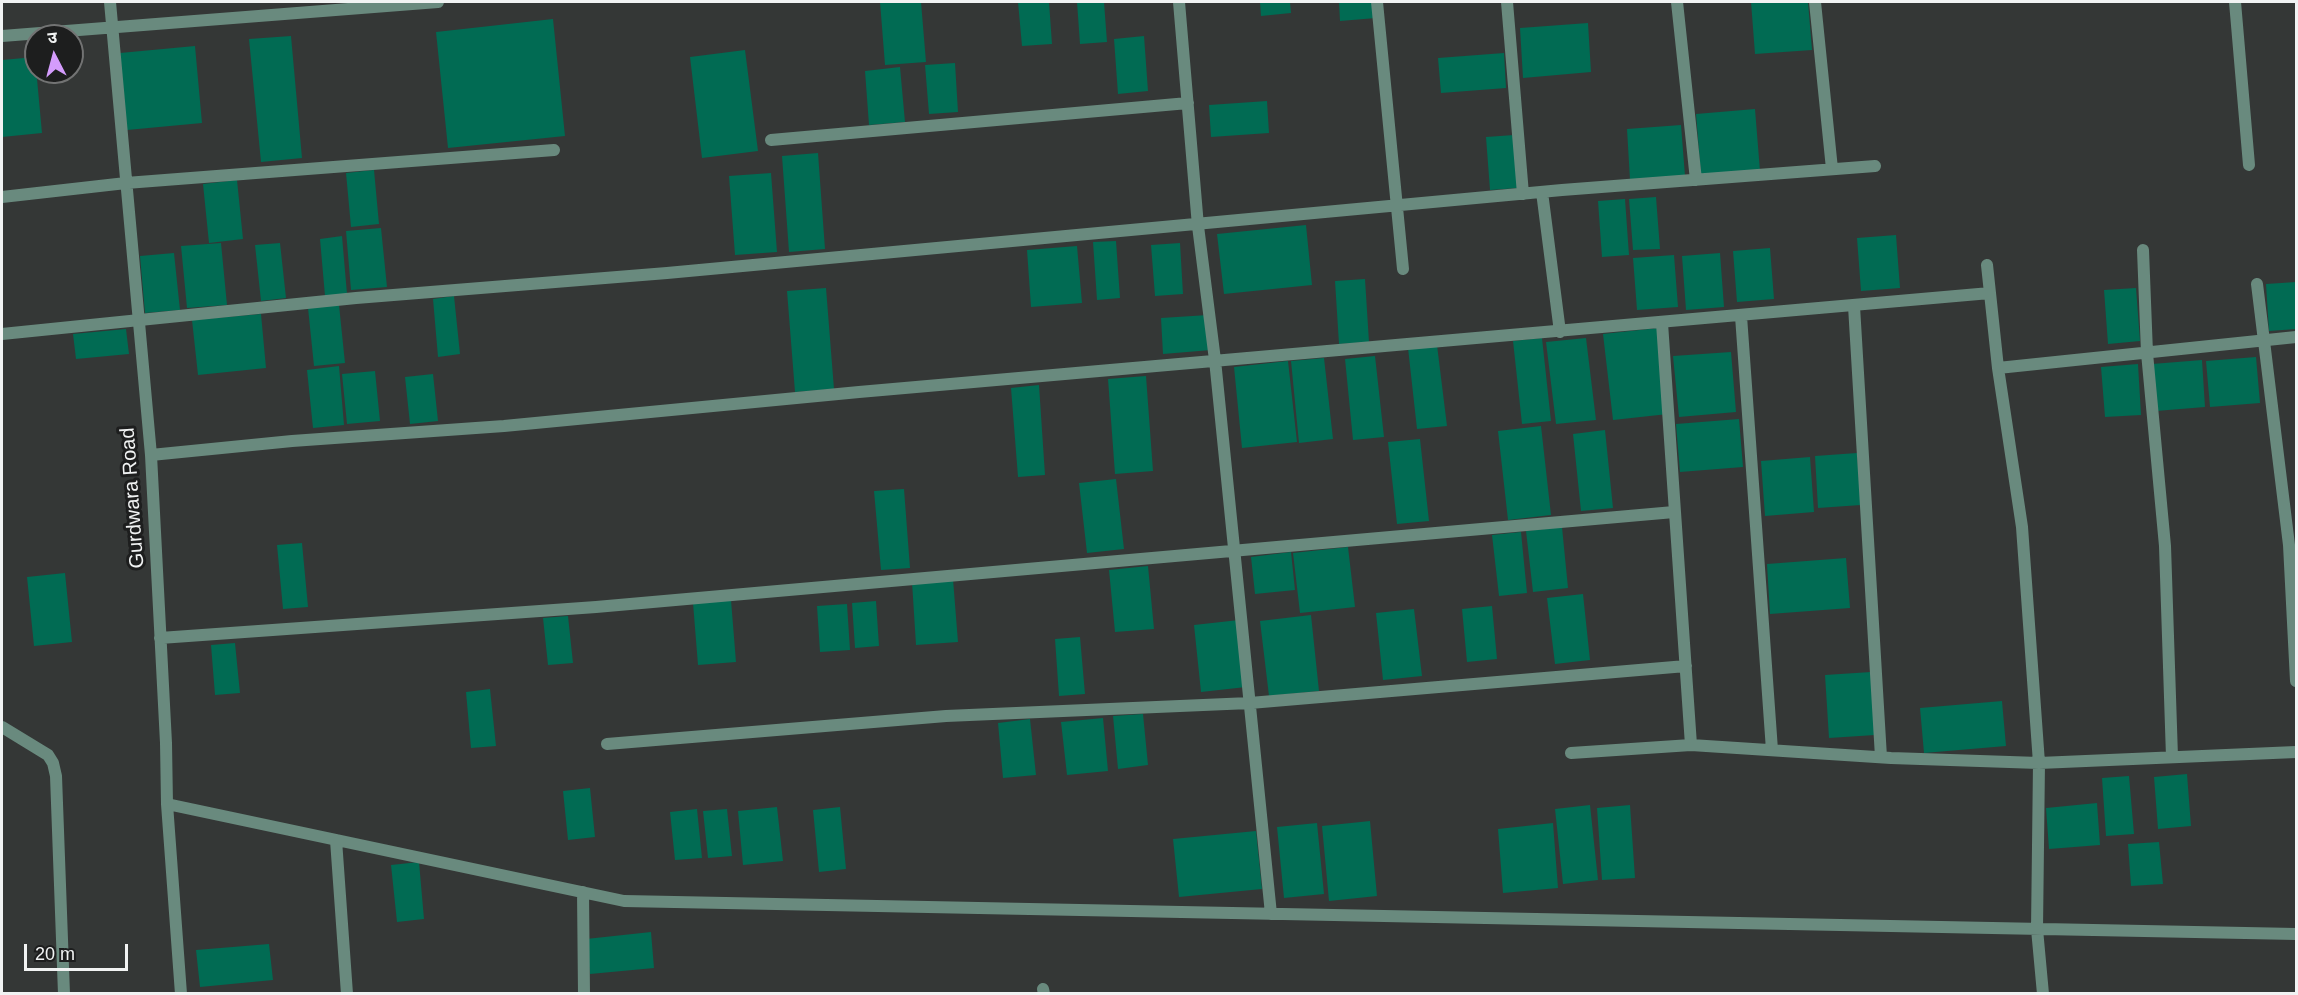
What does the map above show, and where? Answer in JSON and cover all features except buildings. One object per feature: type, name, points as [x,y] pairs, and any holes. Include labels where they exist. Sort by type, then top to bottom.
[{"type":"street","name":"Gurdwara Road","points":[[110,2],[151,455],[167,804],[181,993]]},
{"type":"street","points":[[2,36],[438,2]]},
{"type":"street","points":[[1179,2],[1198,226],[1215,360],[1271,914]]},
{"type":"street","points":[[1377,2],[1403,270]]},
{"type":"street","points":[[1507,2],[1523,194]]},
{"type":"street","points":[[1677,2],[1696,180]]},
{"type":"street","points":[[1815,2],[1832,169]]},
{"type":"street","points":[[2235,2],[2249,165]]},
{"type":"street","points":[[771,140],[1188,103]]},
{"type":"street","points":[[2,197],[126,183],[554,150]]},
{"type":"street","points":[[2,334],[356,298],[1198,226],[1542,192],[1875,166]]},
{"type":"street","points":[[1542,192],[1560,332]]},
{"type":"street","points":[[2143,250],[2147,353],[2165,546],[2172,757]]},
{"type":"street","points":[[1987,265],[1998,368],[2022,527],[2039,763],[2037,929],[2043,993]]},
{"type":"street","points":[[2257,284],[2289,545],[2296,681]]},
{"type":"street","points":[[151,455],[292,441],[516,425],[1215,360],[1560,332],[1990,293]]},
{"type":"street","points":[[1854,306],[1881,757]]},
{"type":"street","points":[[1741,316],[1772,750]]},
{"type":"street","points":[[1662,323],[1691,745]]},
{"type":"street","points":[[1998,368],[2296,338]]},
{"type":"street","points":[[160,638],[596,607],[1674,512]]},
{"type":"street","points":[[607,744],[946,716],[1250,703],[1686,666]]},
{"type":"street","points":[[2,728],[48,755],[54,763],[64,993]]},
{"type":"street","points":[[1571,753],[1691,745],[1881,757],[2039,763],[2296,752]]},
{"type":"street","points":[[167,804],[624,901],[2296,934]]},
{"type":"street","points":[[336,840],[347,993]]},
{"type":"street","points":[[583,892],[584,993]]}]
